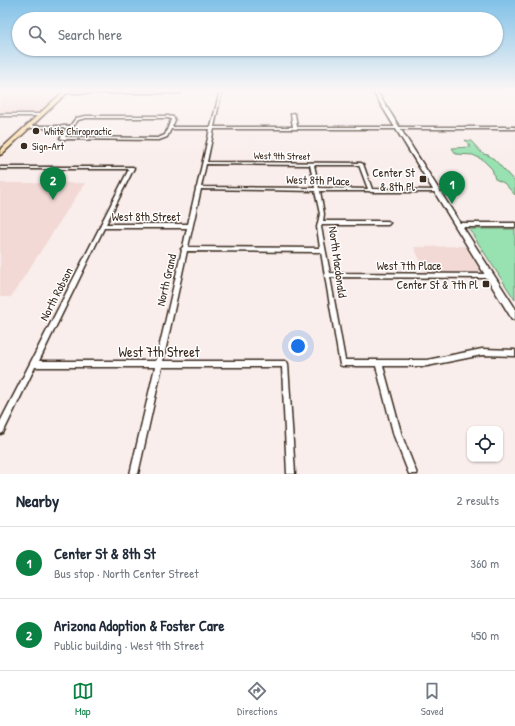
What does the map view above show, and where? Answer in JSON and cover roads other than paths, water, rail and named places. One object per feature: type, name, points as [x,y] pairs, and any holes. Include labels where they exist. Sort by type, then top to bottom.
[{"type":"main road","points":[[0,153],[44,112]]},
{"type":"street","name":"North Grand","points":[[134,474],[215,112]]},
{"type":"street","points":[[388,112],[515,316]]},
{"type":"street","points":[[292,114],[295,128]]},
{"type":"street","points":[[0,115],[41,115]]},
{"type":"street","points":[[168,117],[172,118],[173,120],[170,128],[166,136],[159,139],[62,138],[70,127],[80,118],[168,117]]},
{"type":"street","points":[[28,127],[70,127]]},
{"type":"street","points":[[170,128],[515,128]]},
{"type":"street","name":"West 9th Street","points":[[204,164],[360,164],[371,191]]},
{"type":"street","name":"North Macdonald","points":[[312,164],[322,214],[319,227],[342,363],[379,363]]},
{"type":"street","name":"North Robson","points":[[0,168],[132,168],[0,430]]},
{"type":"street","name":"West 8th Place","points":[[198,188],[437,191]]},
{"type":"street","points":[[320,223],[388,223]]},
{"type":"street","points":[[458,225],[515,225]]},
{"type":"street","name":"West 8th Street","points":[[102,226],[190,226]]},
{"type":"street","points":[[184,249],[323,250]]},
{"type":"street","name":"West 7th Place","points":[[327,275],[490,276]]},
{"type":"street","points":[[413,474],[398,436],[379,363],[427,363],[482,352],[515,353]]},
{"type":"street","name":"West 7th Street","points":[[33,364],[285,364],[291,474]]},
{"type":"place","name":"White Chiropractic","points":[[36,131]]},
{"type":"place","name":"Sign-Art","points":[[24,146]]},
{"type":"place","name":"Center St & 8th Pl","points":[[423,179]]},
{"type":"place","name":"Arizona Adoption & Foster Care","points":[[53,200]]},
{"type":"place","name":"Center St & 8th St","points":[[452,204]]},
{"type":"place","name":"Center St & 7th Pl","points":[[486,284]]}]
